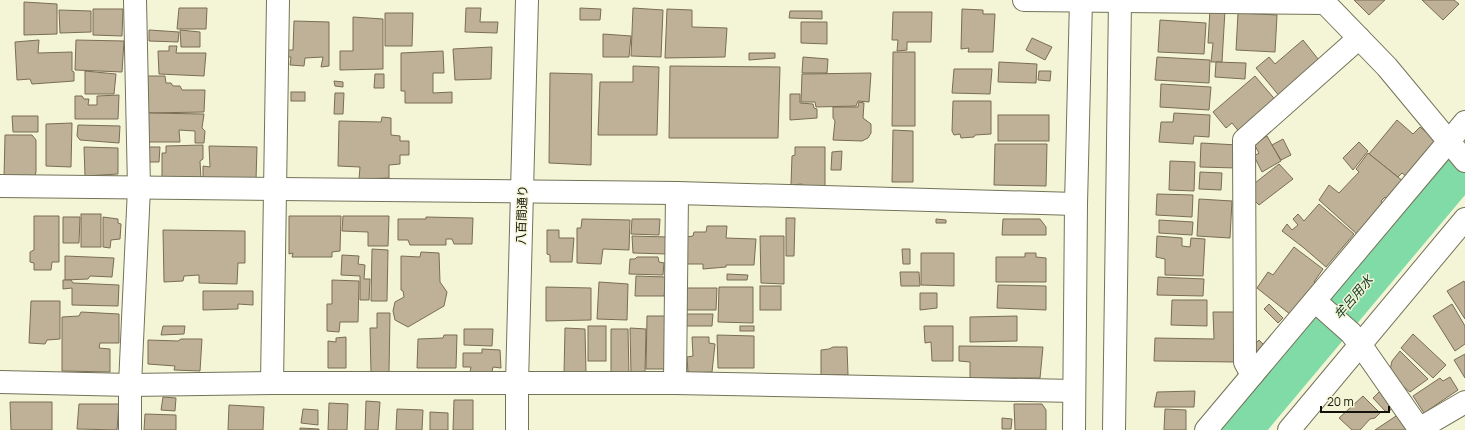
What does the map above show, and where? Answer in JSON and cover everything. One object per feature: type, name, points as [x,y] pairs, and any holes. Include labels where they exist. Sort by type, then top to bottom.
[{"type":"street","points":[[130,430],[130,385],[139,188],[135,0]]},
{"type":"street","points":[[272,383],[278,0]]},
{"type":"street","name":"八百間通り","points":[[517,430],[527,0]]},
{"type":"street","points":[[1024,0],[1325,1],[1387,67],[1457,150]]},
{"type":"street","points":[[1074,430],[1076,204],[1081,0]]},
{"type":"street","points":[[1114,430],[1120,0]]},
{"type":"street","points":[[1252,375],[1245,362],[1244,140],[1359,38]]},
{"type":"street","points":[[1206,430],[1252,375],[1320,306],[1457,150],[1465,122]]},
{"type":"street","points":[[0,186],[677,193],[1076,204]]},
{"type":"street","points":[[674,383],[677,193]]},
{"type":"street","points":[[1289,430],[1354,338],[1465,219]]},
{"type":"street","points":[[1320,306],[1354,338],[1420,429],[1465,402]]},
{"type":"street","points":[[0,382],[130,385],[272,383],[674,383],[1074,391]]},
{"type":"building","points":[[1354,0],[1385,0],[1369,15]]},
{"type":"building","points":[[1422,0],[1454,0],[1459,4],[1443,20]]},
{"type":"building","points":[[24,2],[57,4],[57,34],[24,35]]},
{"type":"building","points":[[179,8],[207,8],[206,29],[177,29]]},
{"type":"building","points":[[466,8],[481,8],[480,22],[498,22],[497,33],[465,32]]},
{"type":"building","points":[[580,8],[601,9],[600,20],[580,20]]},
{"type":"building","points":[[633,8],[663,10],[661,57],[631,56]]},
{"type":"building","points":[[93,9],[123,9],[122,36],[93,35]]},
{"type":"building","points":[[667,9],[692,10],[692,27],[727,28],[725,57],[665,58]]},
{"type":"building","points":[[962,9],[983,10],[983,14],[995,14],[993,52],[968,52],[969,48],[961,49]]},
{"type":"building","points":[[1210,9],[1225,10],[1222,62],[1211,62],[1213,43],[1208,43]]},
{"type":"building","points":[[59,10],[91,11],[91,32],[60,33]]},
{"type":"building","points":[[790,11],[822,11],[822,19],[789,18]]},
{"type":"building","points":[[893,12],[932,12],[931,42],[907,42],[907,50],[897,51],[898,40],[892,40]]},
{"type":"building","points":[[385,13],[413,13],[412,46],[385,46]]},
{"type":"building","points":[[1238,13],[1277,15],[1275,52],[1236,50]]},
{"type":"building","points":[[353,17],[383,19],[383,69],[340,70],[340,51],[353,51]]},
{"type":"building","points":[[1160,20],[1206,23],[1204,54],[1158,52]]},
{"type":"building","points":[[294,21],[329,22],[329,66],[321,67],[323,57],[305,58],[304,66],[290,65],[291,57],[283,57],[283,50],[293,50]]},
{"type":"building","points":[[801,22],[827,22],[827,44],[801,43]]},
{"type":"building","points":[[149,30],[179,32],[178,42],[149,41]]},
{"type":"building","points":[[180,30],[200,32],[200,47],[181,47]]},
{"type":"building","points":[[603,34],[631,36],[629,57],[603,57]]},
{"type":"building","points":[[1032,38],[1052,47],[1045,60],[1026,50]]},
{"type":"building","points":[[39,40],[38,53],[72,52],[72,71],[74,72],[74,81],[32,84],[30,79],[17,80],[15,42]]},
{"type":"building","points":[[76,40],[124,41],[122,72],[75,70]]},
{"type":"building","points":[[1303,40],[1322,64],[1281,98],[1256,68],[1269,57],[1275,64]]},
{"type":"building","points":[[169,46],[177,46],[176,53],[206,53],[204,76],[159,74],[158,51],[169,51]]},
{"type":"building","points":[[492,47],[491,79],[455,80],[453,49]]},
{"type":"building","points":[[443,51],[444,73],[433,73],[433,93],[452,92],[452,103],[405,103],[405,91],[401,91],[401,53]]},
{"type":"building","points":[[893,52],[915,52],[915,126],[892,126]]},
{"type":"building","points":[[749,53],[775,53],[775,58],[749,60]]},
{"type":"building","points":[[803,57],[828,59],[827,73],[802,73]]},
{"type":"building","points":[[1157,57],[1210,60],[1209,83],[1155,80]]},
{"type":"building","points":[[999,62],[1037,64],[1036,83],[998,82]]},
{"type":"building","points":[[1216,62],[1246,63],[1245,79],[1215,77]]},
{"type":"building","points":[[633,66],[659,67],[657,135],[598,135],[600,82],[633,82]]},
{"type":"building","points":[[670,66],[780,67],[778,138],[669,138]]},
{"type":"building","points":[[954,69],[992,69],[990,94],[952,93]]},
{"type":"building","points":[[85,71],[116,74],[114,94],[85,94]]},
{"type":"building","points":[[1039,71],[1051,71],[1050,81],[1038,80]]},
{"type":"building","points":[[550,73],[592,74],[591,165],[549,163]]},
{"type":"building","points":[[871,73],[869,102],[858,101],[856,106],[816,107],[815,102],[801,102],[802,74]]},
{"type":"building","points":[[375,74],[384,74],[384,88],[374,88]]},
{"type":"building","points":[[147,76],[165,76],[166,83],[171,83],[173,86],[180,86],[182,90],[205,90],[204,112],[146,113]]},
{"type":"building","points":[[1255,76],[1278,103],[1241,134],[1232,123],[1226,128],[1213,112]]},
{"type":"building","points":[[334,81],[343,82],[343,87],[335,86]]},
{"type":"building","points":[[1161,84],[1211,87],[1209,110],[1160,107]]},
{"type":"building","points":[[291,92],[305,92],[305,101],[291,101]]},
{"type":"building","points":[[335,93],[344,93],[343,114],[334,114]]},
{"type":"building","points":[[790,94],[800,94],[800,103],[813,104],[814,108],[817,109],[817,118],[790,120]]},
{"type":"building","points":[[119,95],[118,119],[75,119],[75,96],[82,96],[84,99],[89,99],[88,105],[97,105],[97,96]]},
{"type":"building","points":[[953,101],[991,101],[991,134],[961,138],[960,134],[954,135],[952,131]]},
{"type":"building","points":[[859,102],[864,103],[863,118],[871,124],[871,133],[868,138],[862,141],[833,140],[835,121],[833,118],[833,107],[858,107]]},
{"type":"building","points":[[148,113],[204,114],[202,128],[205,131],[204,143],[195,143],[195,131],[179,130],[180,142],[148,142]]},
{"type":"building","points":[[1174,113],[1210,115],[1209,137],[1194,136],[1193,144],[1159,142],[1161,122],[1173,122]]},
{"type":"building","points":[[998,115],[1049,115],[1049,141],[998,141]]},
{"type":"building","points":[[12,116],[38,116],[38,132],[13,132]]},
{"type":"building","points":[[382,117],[391,118],[391,135],[400,136],[400,141],[409,141],[409,155],[400,155],[400,164],[389,165],[389,178],[359,179],[360,167],[338,166],[339,121],[381,122]]},
{"type":"building","points":[[1397,120],[1413,134],[1420,127],[1437,141],[1407,177],[1402,173],[1398,177],[1369,154]]},
{"type":"building","points":[[72,123],[71,167],[46,166],[46,124]]},
{"type":"building","points":[[78,125],[120,126],[119,143],[80,140],[77,136]]},
{"type":"building","points":[[893,130],[913,131],[913,182],[892,182]]},
{"type":"building","points":[[5,135],[32,135],[36,140],[36,172],[34,179],[4,178]]},
{"type":"building","points":[[1267,136],[1281,161],[1262,172],[1254,156],[1259,153],[1254,144]]},
{"type":"building","points":[[1283,139],[1291,155],[1281,160],[1272,145]]},
{"type":"building","points":[[1359,142],[1368,151],[1353,170],[1343,158]]},
{"type":"building","points":[[1201,143],[1238,145],[1236,168],[1200,167]]},
{"type":"building","points":[[995,144],[1047,144],[1046,186],[994,185]]},
{"type":"building","points":[[203,145],[203,159],[200,161],[201,180],[162,180],[162,153],[166,153],[166,146]]},
{"type":"building","points":[[209,146],[257,147],[256,180],[203,180],[203,166],[210,167]]},
{"type":"building","points":[[84,147],[118,148],[118,174],[85,176]]},
{"type":"building","points":[[146,147],[160,147],[159,162],[145,162]]},
{"type":"building","points":[[795,147],[825,147],[825,186],[803,186],[802,184],[791,185],[792,156],[795,155]]},
{"type":"building","points":[[842,151],[841,170],[831,170],[832,152]]},
{"type":"building","points":[[1368,153],[1404,182],[1389,200],[1385,197],[1381,201],[1384,206],[1359,236],[1319,200],[1329,185],[1339,193],[1359,172],[1356,169]]},
{"type":"building","points":[[1170,161],[1195,162],[1194,191],[1169,190]]},
{"type":"building","points":[[1279,164],[1293,179],[1259,205],[1253,199],[1255,183]]},
{"type":"building","points":[[1200,172],[1222,173],[1221,190],[1199,189]]},
{"type":"building","points":[[1157,194],[1193,195],[1192,217],[1156,215]]},
{"type":"building","points":[[1199,199],[1232,201],[1230,238],[1197,236]]},
{"type":"building","points":[[1319,204],[1354,234],[1326,267],[1282,231],[1287,224],[1292,230],[1298,225],[1293,219],[1298,214],[1304,221]]},
{"type":"building","points":[[81,214],[101,214],[101,247],[81,247]]},
{"type":"building","points":[[34,216],[59,216],[59,262],[52,262],[51,270],[34,270],[34,263],[30,262],[30,252],[34,250]]},
{"type":"building","points":[[289,216],[341,216],[340,251],[332,252],[332,257],[292,257],[293,253],[289,254]]},
{"type":"building","points":[[343,216],[389,216],[388,246],[368,246],[368,232],[342,231]]},
{"type":"building","points":[[63,217],[80,217],[79,243],[63,243]]},
{"type":"building","points":[[103,217],[118,219],[118,223],[121,224],[120,239],[111,240],[110,248],[103,247]]},
{"type":"building","points":[[426,217],[473,218],[472,244],[454,244],[452,239],[446,239],[446,245],[410,245],[408,240],[398,240],[398,219],[426,219]]},
{"type":"building","points":[[786,218],[795,218],[794,256],[786,256]]},
{"type":"building","points":[[582,219],[630,220],[629,250],[603,249],[601,264],[577,263],[577,228],[581,228]]},
{"type":"building","points":[[632,219],[660,219],[659,235],[631,234]]},
{"type":"building","points":[[936,219],[946,220],[946,223],[936,223]]},
{"type":"building","points":[[1003,219],[1040,219],[1046,227],[1046,235],[1002,235]]},
{"type":"building","points":[[1159,220],[1193,222],[1192,235],[1159,233]]},
{"type":"building","points":[[707,226],[727,226],[726,238],[756,239],[754,265],[726,265],[726,267],[703,269],[703,264],[686,264],[686,237],[693,236],[694,232],[706,232]]},
{"type":"building","points":[[163,230],[245,231],[245,263],[238,263],[237,284],[199,283],[199,275],[184,276],[183,281],[164,282]]},
{"type":"building","points":[[547,230],[559,230],[559,238],[574,238],[572,262],[550,262],[550,255],[547,254]]},
{"type":"building","points":[[632,236],[668,237],[667,254],[633,253]]},
{"type":"building","points":[[760,236],[784,236],[784,284],[761,283]]},
{"type":"building","points":[[1157,236],[1182,238],[1182,246],[1190,247],[1191,238],[1205,239],[1203,276],[1165,275],[1165,259],[1156,257]]},
{"type":"building","points":[[1294,247],[1323,269],[1314,282],[1318,286],[1291,315],[1257,288],[1268,272],[1273,275]]},
{"type":"building","points":[[372,249],[388,250],[387,301],[371,301]]},
{"type":"building","points":[[902,249],[910,249],[910,264],[903,264]]},
{"type":"building","points":[[421,252],[439,253],[440,282],[447,292],[444,306],[408,327],[395,320],[393,311],[395,302],[404,297],[403,291],[401,290],[401,256],[420,257]]},
{"type":"building","points":[[921,253],[954,253],[954,286],[921,285]]},
{"type":"building","points":[[1025,253],[1036,253],[1036,257],[1046,258],[1046,282],[996,282],[996,257],[1025,257]]},
{"type":"building","points":[[342,255],[359,256],[358,264],[365,265],[364,279],[370,279],[369,300],[360,300],[360,276],[341,275]]},
{"type":"building","points":[[65,256],[114,258],[112,277],[90,276],[88,279],[65,280]]},
{"type":"building","points":[[637,257],[658,257],[659,262],[664,263],[663,275],[629,274],[630,259],[635,259]]},
{"type":"building","points":[[900,272],[919,272],[920,286],[901,286]]},
{"type":"building","points":[[727,274],[748,275],[747,280],[727,280]]},
{"type":"building","points":[[636,276],[666,277],[664,296],[635,296]]},
{"type":"building","points":[[1158,277],[1204,279],[1203,296],[1157,295]]},
{"type":"building","points":[[63,280],[71,280],[73,283],[119,285],[118,306],[72,305],[72,288],[63,289]]},
{"type":"building","points":[[332,280],[359,281],[358,322],[340,322],[339,332],[327,331],[327,304],[332,304]]},
{"type":"building","points":[[1464,281],[1465,283],[1465,319],[1447,291]]},
{"type":"building","points":[[599,282],[628,284],[627,320],[597,319]]},
{"type":"building","points":[[998,285],[1046,286],[1046,310],[997,308]]},
{"type":"building","points":[[760,286],[781,286],[781,310],[760,310]]},
{"type":"building","points":[[546,287],[591,288],[591,320],[546,321]]},
{"type":"building","points":[[719,287],[753,287],[753,323],[718,322]]},
{"type":"building","points":[[685,288],[717,288],[716,310],[686,310]]},
{"type":"building","points":[[203,291],[253,291],[253,305],[238,304],[238,309],[203,310]]},
{"type":"building","points":[[920,293],[937,293],[937,308],[920,310]]},
{"type":"building","points":[[1172,300],[1207,300],[1207,326],[1171,325]]},
{"type":"building","points":[[31,301],[60,301],[60,339],[47,340],[45,344],[29,343]]},
{"type":"building","points":[[1269,304],[1283,318],[1278,323],[1264,309]]},
{"type":"building","points":[[1452,304],[1465,326],[1465,344],[1455,351],[1433,316]]},
{"type":"building","points":[[81,312],[119,314],[119,343],[100,343],[99,348],[110,349],[110,372],[62,371],[62,317],[79,316]]},
{"type":"building","points":[[1213,312],[1235,312],[1235,362],[1154,361],[1155,338],[1214,339]]},
{"type":"building","points":[[377,313],[390,313],[389,373],[371,373],[370,328],[377,328]]},
{"type":"building","points":[[685,314],[713,314],[712,326],[685,326]]},
{"type":"building","points":[[647,316],[668,316],[666,369],[646,369]]},
{"type":"building","points":[[1017,316],[1017,341],[970,342],[970,317]]},
{"type":"building","points":[[163,326],[185,326],[184,334],[161,335]]},
{"type":"building","points":[[588,326],[606,326],[606,361],[588,361]]},
{"type":"building","points":[[740,326],[754,326],[754,331],[740,331]]},
{"type":"building","points":[[924,326],[953,326],[953,361],[932,361],[931,342],[925,343]]},
{"type":"building","points":[[565,328],[585,329],[586,373],[564,374]]},
{"type":"building","points":[[630,328],[646,329],[645,373],[631,373]]},
{"type":"building","points":[[464,329],[493,329],[492,346],[464,345]]},
{"type":"building","points":[[611,329],[628,329],[629,375],[611,375]]},
{"type":"building","points":[[1413,334],[1446,365],[1433,378],[1401,348]]},
{"type":"building","points":[[444,335],[457,335],[456,368],[417,368],[418,339],[443,338]]},
{"type":"building","points":[[717,335],[754,336],[754,368],[718,368]]},
{"type":"building","points":[[346,337],[346,368],[328,368],[328,341],[336,342],[336,338]]},
{"type":"building","points":[[692,337],[709,337],[709,343],[715,344],[712,372],[688,373],[687,357],[693,356]]},
{"type":"building","points":[[181,339],[202,339],[200,371],[174,370],[175,366],[148,364],[148,340],[178,341]]},
{"type":"building","points":[[1259,340],[1266,347],[1257,355],[1251,348]]},
{"type":"building","points":[[959,346],[1043,347],[1040,378],[970,378],[970,362],[959,361]]},
{"type":"building","points":[[833,347],[847,347],[848,375],[821,375],[821,350]]},
{"type":"building","points":[[482,349],[500,350],[501,368],[493,367],[492,372],[470,372],[471,367],[463,367],[463,353],[482,353]]},
{"type":"building","points":[[1400,351],[1428,379],[1410,392],[1399,383],[1390,370],[1392,361]]},
{"type":"building","points":[[1465,354],[1465,378],[1454,360]]},
{"type":"building","points":[[1450,377],[1458,390],[1424,413],[1413,396],[1440,378],[1443,381]]},
{"type":"building","points":[[1382,389],[1394,407],[1387,413],[1373,398]]},
{"type":"building","points":[[1195,391],[1194,407],[1154,407],[1157,392]]},
{"type":"building","points":[[1363,396],[1380,413],[1375,418],[1370,419],[1360,430],[1352,430],[1339,418]]},
{"type":"building","points":[[163,397],[176,398],[175,411],[161,410]]},
{"type":"building","points":[[454,400],[473,400],[473,430],[453,430]]},
{"type":"building","points":[[366,401],[380,402],[378,430],[365,430]]},
{"type":"building","points":[[10,402],[52,402],[52,430],[11,430]]},
{"type":"building","points":[[329,403],[348,404],[347,430],[328,430]]},
{"type":"building","points":[[79,404],[119,404],[117,430],[77,429]]},
{"type":"building","points":[[1014,404],[1042,404],[1046,410],[1046,430],[1015,430]]},
{"type":"building","points":[[229,405],[264,407],[263,430],[228,430]]},
{"type":"building","points":[[303,409],[318,410],[318,425],[301,423]]},
{"type":"building","points":[[397,409],[423,410],[422,430],[396,430]]},
{"type":"building","points":[[1165,409],[1186,410],[1186,430],[1164,430]]},
{"type":"building","points":[[430,412],[448,413],[448,430],[430,430]]},
{"type":"building","points":[[145,414],[176,415],[176,430],[144,430]]},
{"type":"building","points":[[1399,414],[1411,430],[1375,430]]},
{"type":"building","points":[[1002,418],[1012,419],[1011,429],[1002,429]]},
{"type":"building","points":[[300,428],[319,429],[319,430],[300,430]]},
{"type":"waterway","name":"牟呂用水","points":[[1241,430],[1465,163]]}]
